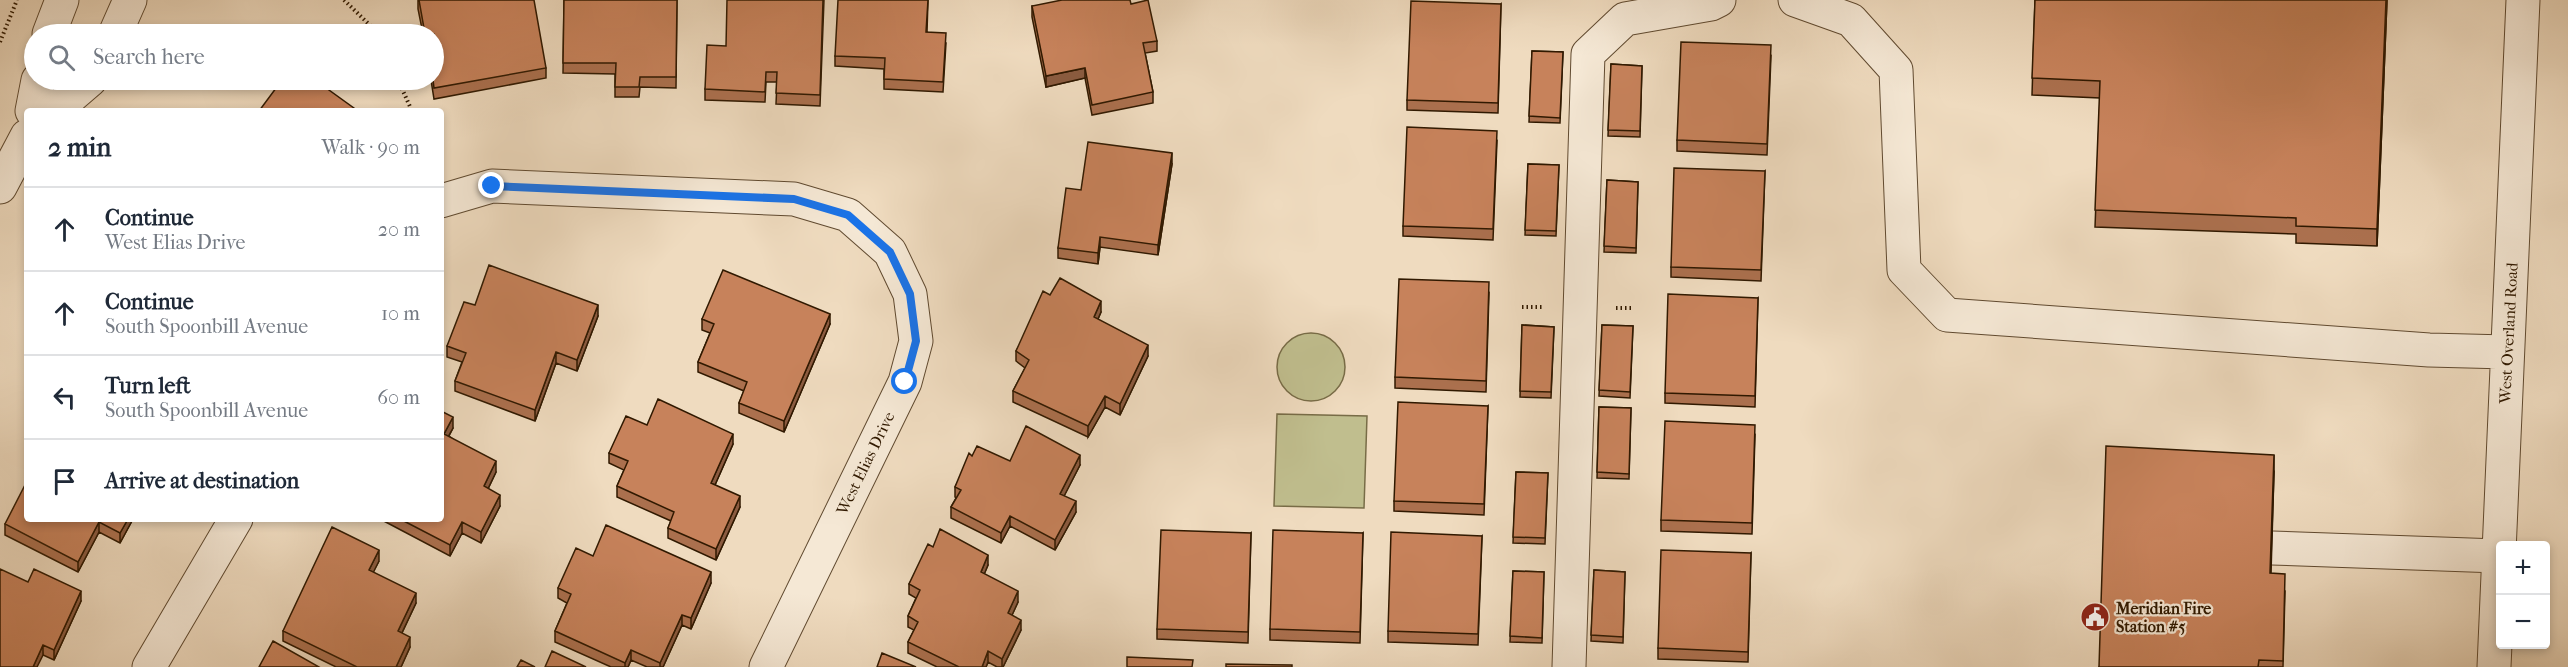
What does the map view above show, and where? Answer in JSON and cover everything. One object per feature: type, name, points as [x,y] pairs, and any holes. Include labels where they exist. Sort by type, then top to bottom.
[{"type":"street","points":[[53,24],[62,0]]},
{"type":"street","points":[[119,24],[130,0]]},
{"type":"street","points":[[1569,667],[1588,54],[1625,20],[1711,4],[1719,0]]},
{"type":"street","points":[[1795,0],[1851,20],[1896,70],[1904,270],[1947,315],[2429,350],[2507,352]]},
{"type":"street","name":"West Overland Road","points":[[2499,541],[2523,0]]},
{"type":"street","points":[[33,108],[36,90]]},
{"type":"street","points":[[57,108],[78,90]]},
{"type":"street","points":[[0,187],[24,142]]},
{"type":"street","name":"West Elias Drive","points":[[444,200],[492,186],[794,199],[848,215],[890,252],[910,294],[916,341],[905,382],[766,667]]},
{"type":"street","points":[[149,667],[234,522]]},
{"type":"street","points":[[2272,548],[2496,556]]},
{"type":"street","name":"West Overland Road","points":[[2494,667],[2497,595]]},
{"type":"path","points":[[0,42],[17,0]]},
{"type":"path","points":[[344,0],[369,24]]},
{"type":"path","points":[[403,90],[411,108]]},
{"type":"shaded area","points":[[1311,333],[1324,335],[1335,343],[1343,354],[1345,367],[1343,380],[1335,391],[1324,399],[1311,401],[1298,399],[1287,391],[1279,380],[1277,367],[1279,354],[1287,343],[1298,335]]},
{"type":"shaded area","points":[[1277,414],[1367,416],[1364,508],[1274,506]]},
{"type":"building","points":[[419,0],[534,0],[546,68],[444,86],[444,24],[423,24]]},
{"type":"building","points":[[564,0],[677,0],[676,77],[640,77],[639,87],[615,87],[616,63],[563,63]]},
{"type":"building","points":[[727,0],[823,0],[820,95],[776,93],[777,72],[766,72],[765,92],[705,89],[707,45],[726,46]]},
{"type":"building","points":[[838,0],[928,0],[926,32],[946,33],[943,82],[884,79],[885,58],[835,56]]},
{"type":"building","points":[[1062,0],[1130,0],[1131,4],[1148,0],[1157,41],[1143,43],[1153,92],[1092,105],[1085,68],[1046,76],[1032,6]]},
{"type":"building","points":[[2035,0],[2386,0],[2377,229],[2296,226],[2296,218],[2095,210],[2100,81],[2032,78]]},
{"type":"building","points":[[1411,1],[1501,4],[1498,103],[1407,100]]},
{"type":"building","points":[[1681,42],[1771,45],[1767,144],[1677,140]]},
{"type":"building","points":[[1532,51],[1563,52],[1560,118],[1529,116]]},
{"type":"building","points":[[1611,64],[1642,66],[1640,131],[1608,130]]},
{"type":"building","points":[[275,90],[329,90],[354,108],[261,108]]},
{"type":"building","points":[[1407,127],[1497,131],[1493,229],[1403,226]]},
{"type":"building","points":[[1088,142],[1172,153],[1158,245],[1100,237],[1098,253],[1058,248],[1066,188],[1081,190]]},
{"type":"building","points":[[1528,164],[1559,165],[1556,231],[1525,230]]},
{"type":"building","points":[[1674,168],[1765,171],[1761,270],[1671,267]]},
{"type":"building","points":[[1607,180],[1638,182],[1636,248],[1604,246]]},
{"type":"building","points":[[489,265],[598,305],[577,360],[556,352],[535,410],[455,381],[466,353],[447,346],[464,302],[475,305]]},
{"type":"building","points":[[723,270],[830,314],[784,421],[739,403],[747,382],[698,362],[714,324],[702,319]]},
{"type":"building","points":[[1060,278],[1101,301],[1094,317],[1148,345],[1120,404],[1105,396],[1088,426],[1013,391],[1029,360],[1016,351],[1043,291],[1050,295]]},
{"type":"building","points":[[1399,279],[1489,282],[1486,381],[1395,377]]},
{"type":"building","points":[[1668,294],[1758,298],[1755,396],[1665,393]]},
{"type":"building","points":[[1522,325],[1554,327],[1551,392],[1520,391]]},
{"type":"building","points":[[1602,325],[1633,326],[1630,392],[1599,390]]},
{"type":"building","points":[[658,399],[733,434],[711,483],[740,496],[716,549],[668,528],[674,512],[617,486],[628,461],[609,453],[626,416],[647,425]]},
{"type":"building","points":[[1398,402],[1488,406],[1484,504],[1394,501]]},
{"type":"building","points":[[1599,407],[1631,408],[1629,474],[1597,472]]},
{"type":"building","points":[[444,412],[453,417],[444,434]]},
{"type":"building","points":[[1665,421],[1755,425],[1752,523],[1661,520]]},
{"type":"building","points":[[1026,426],[1080,455],[1060,494],[1076,501],[1055,540],[1010,516],[1001,533],[951,507],[961,490],[955,487],[969,453],[972,456],[977,446],[1010,461]]},
{"type":"building","points":[[444,434],[496,461],[484,486],[500,495],[481,532],[462,522],[450,545],[406,522],[444,522]]},
{"type":"building","points":[[2106,446],[2274,455],[2270,573],[2285,574],[2283,661],[2259,660],[2258,667],[2099,667]]},
{"type":"building","points":[[1516,472],[1548,473],[1545,538],[1513,537]]},
{"type":"building","points":[[24,487],[24,522],[99,522],[78,562],[5,524]]},
{"type":"building","points":[[99,522],[126,522],[120,533]]},
{"type":"building","points":[[606,525],[711,572],[691,618],[682,615],[660,663],[631,650],[625,663],[555,631],[571,594],[558,588],[576,548],[593,556]]},
{"type":"building","points":[[332,527],[379,550],[369,570],[416,593],[398,631],[410,637],[396,667],[357,667],[283,631]]},
{"type":"building","points":[[940,529],[988,555],[981,572],[1018,591],[1008,613],[1021,620],[1002,659],[988,651],[982,667],[959,667],[908,642],[918,622],[908,616],[920,590],[909,584],[928,544],[933,547]]},
{"type":"building","points":[[1161,530],[1251,533],[1248,632],[1157,629]]},
{"type":"building","points":[[1273,530],[1363,533],[1360,632],[1270,629]]},
{"type":"building","points":[[1391,532],[1482,536],[1478,634],[1388,631]]},
{"type":"building","points":[[1661,550],[1751,553],[1748,652],[1658,648]]},
{"type":"building","points":[[0,569],[28,582],[34,569],[81,591],[54,650],[43,645],[33,667],[0,667]]},
{"type":"building","points":[[1594,570],[1625,572],[1623,637],[1591,635]]},
{"type":"building","points":[[1513,571],[1544,572],[1542,638],[1510,636]]},
{"type":"building","points":[[273,641],[319,667],[259,667]]},
{"type":"building","points":[[552,651],[586,667],[545,667]]},
{"type":"building","points":[[882,653],[916,667],[877,667]]},
{"type":"building","points":[[1127,657],[1193,660],[1192,667],[1127,667]]},
{"type":"building","points":[[521,660],[535,667],[517,667]]},
{"type":"building","points":[[1226,664],[1292,665],[1292,667],[1226,667]]},
{"type":"place","name":"Meridian Fire Station #5","points":[[2095,617]]},
{"type":"route","points":[[492,186],[794,199],[848,215],[890,252],[910,294],[916,341],[905,382]]}]
